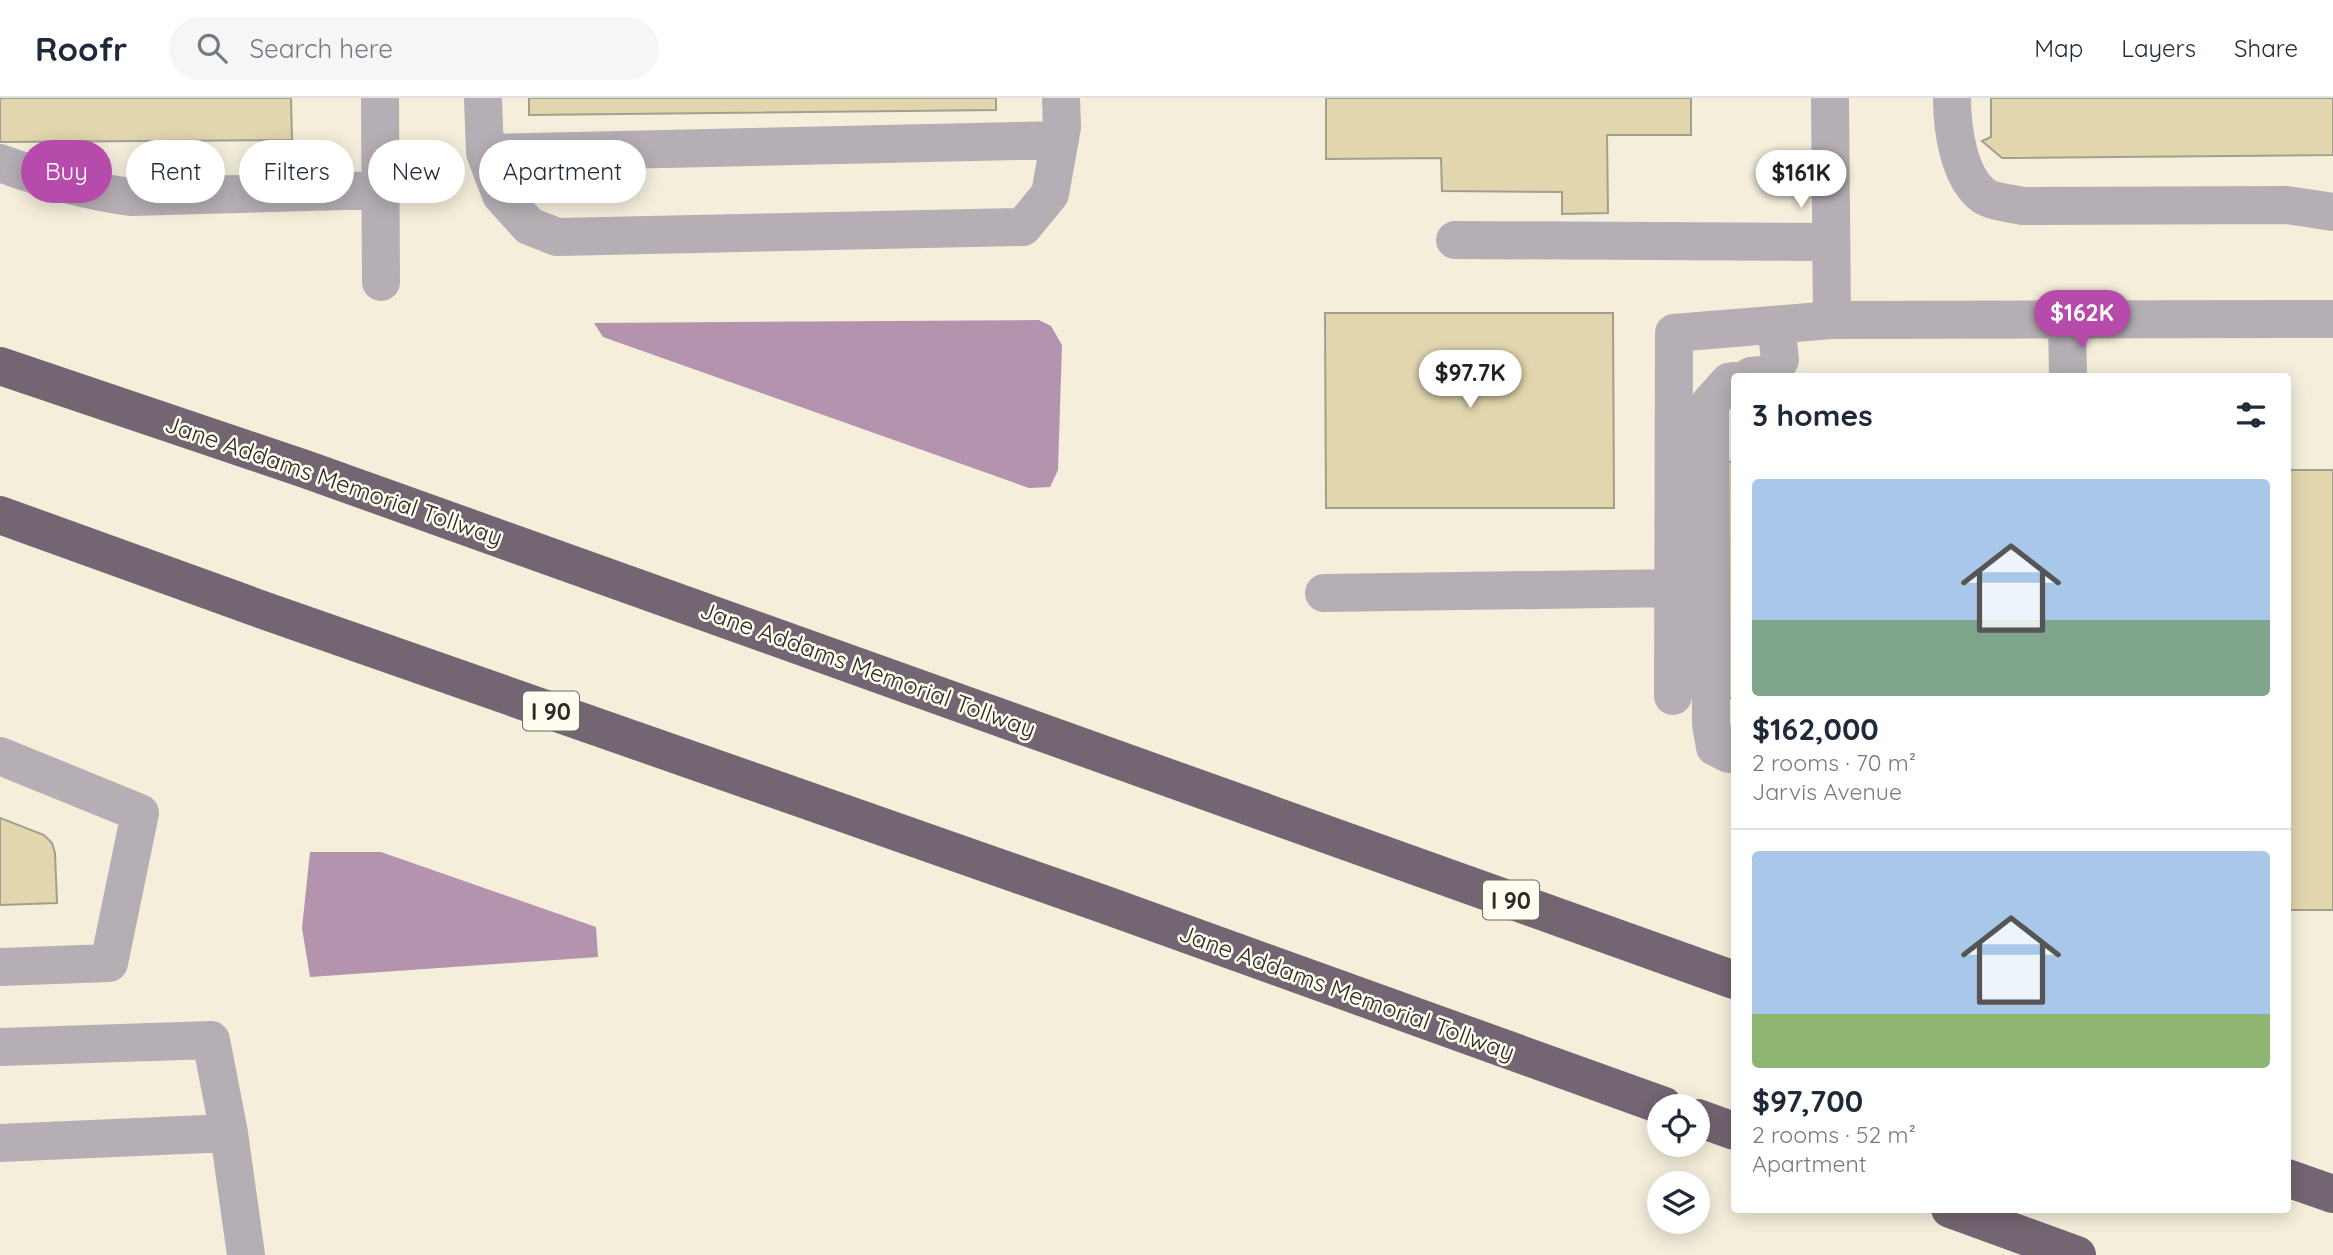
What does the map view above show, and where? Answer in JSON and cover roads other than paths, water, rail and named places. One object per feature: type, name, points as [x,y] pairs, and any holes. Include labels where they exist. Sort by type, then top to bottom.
[{"type":"highway","name":"Jane Addams Memorial Tollway","points":[[0,366],[305,469],[1731,979]]},
{"type":"highway","name":"Jane Addams Memorial Tollway","points":[[0,515],[1289,970],[1647,1100]]},
{"type":"highway","points":[[0,534],[260,608]]},
{"type":"highway","points":[[1710,1122],[1731,1130]]},
{"type":"highway","points":[[2291,1179],[2333,1194]]},
{"type":"highway","points":[[1961,1213],[2077,1255]]},
{"type":"street","points":[[380,98],[380,140]]},
{"type":"street","points":[[484,98],[485,140]]},
{"type":"street","points":[[507,203],[529,226],[557,237],[1023,227],[1050,194],[1060,140],[1061,98]]},
{"type":"street","points":[[1830,98],[1832,320]]},
{"type":"street","points":[[1952,98],[1958,152],[1974,185],[1985,197],[2022,206],[2287,205],[2333,212]]},
{"type":"street","points":[[646,149],[1060,140]]},
{"type":"street","points":[[0,163],[95,192],[131,197],[368,190]]},
{"type":"street","points":[[380,203],[381,282]]},
{"type":"street","points":[[1455,240],[1831,242]]},
{"type":"street","points":[[1673,696],[1674,333],[1832,320],[2333,319]]},
{"type":"street","points":[[2067,320],[2068,373]]},
{"type":"street","points":[[1773,373],[1780,360],[1776,325]]},
{"type":"street","points":[[1731,382],[1710,402],[1709,480],[1711,724],[1715,747],[1731,754]]},
{"type":"street","points":[[1324,593],[1673,588]]},
{"type":"street","points":[[0,756],[140,813],[109,963],[0,967]]},
{"type":"street","points":[[0,1047],[211,1040],[229,1133],[246,1255]]},
{"type":"street","points":[[0,1143],[229,1133]]}]
